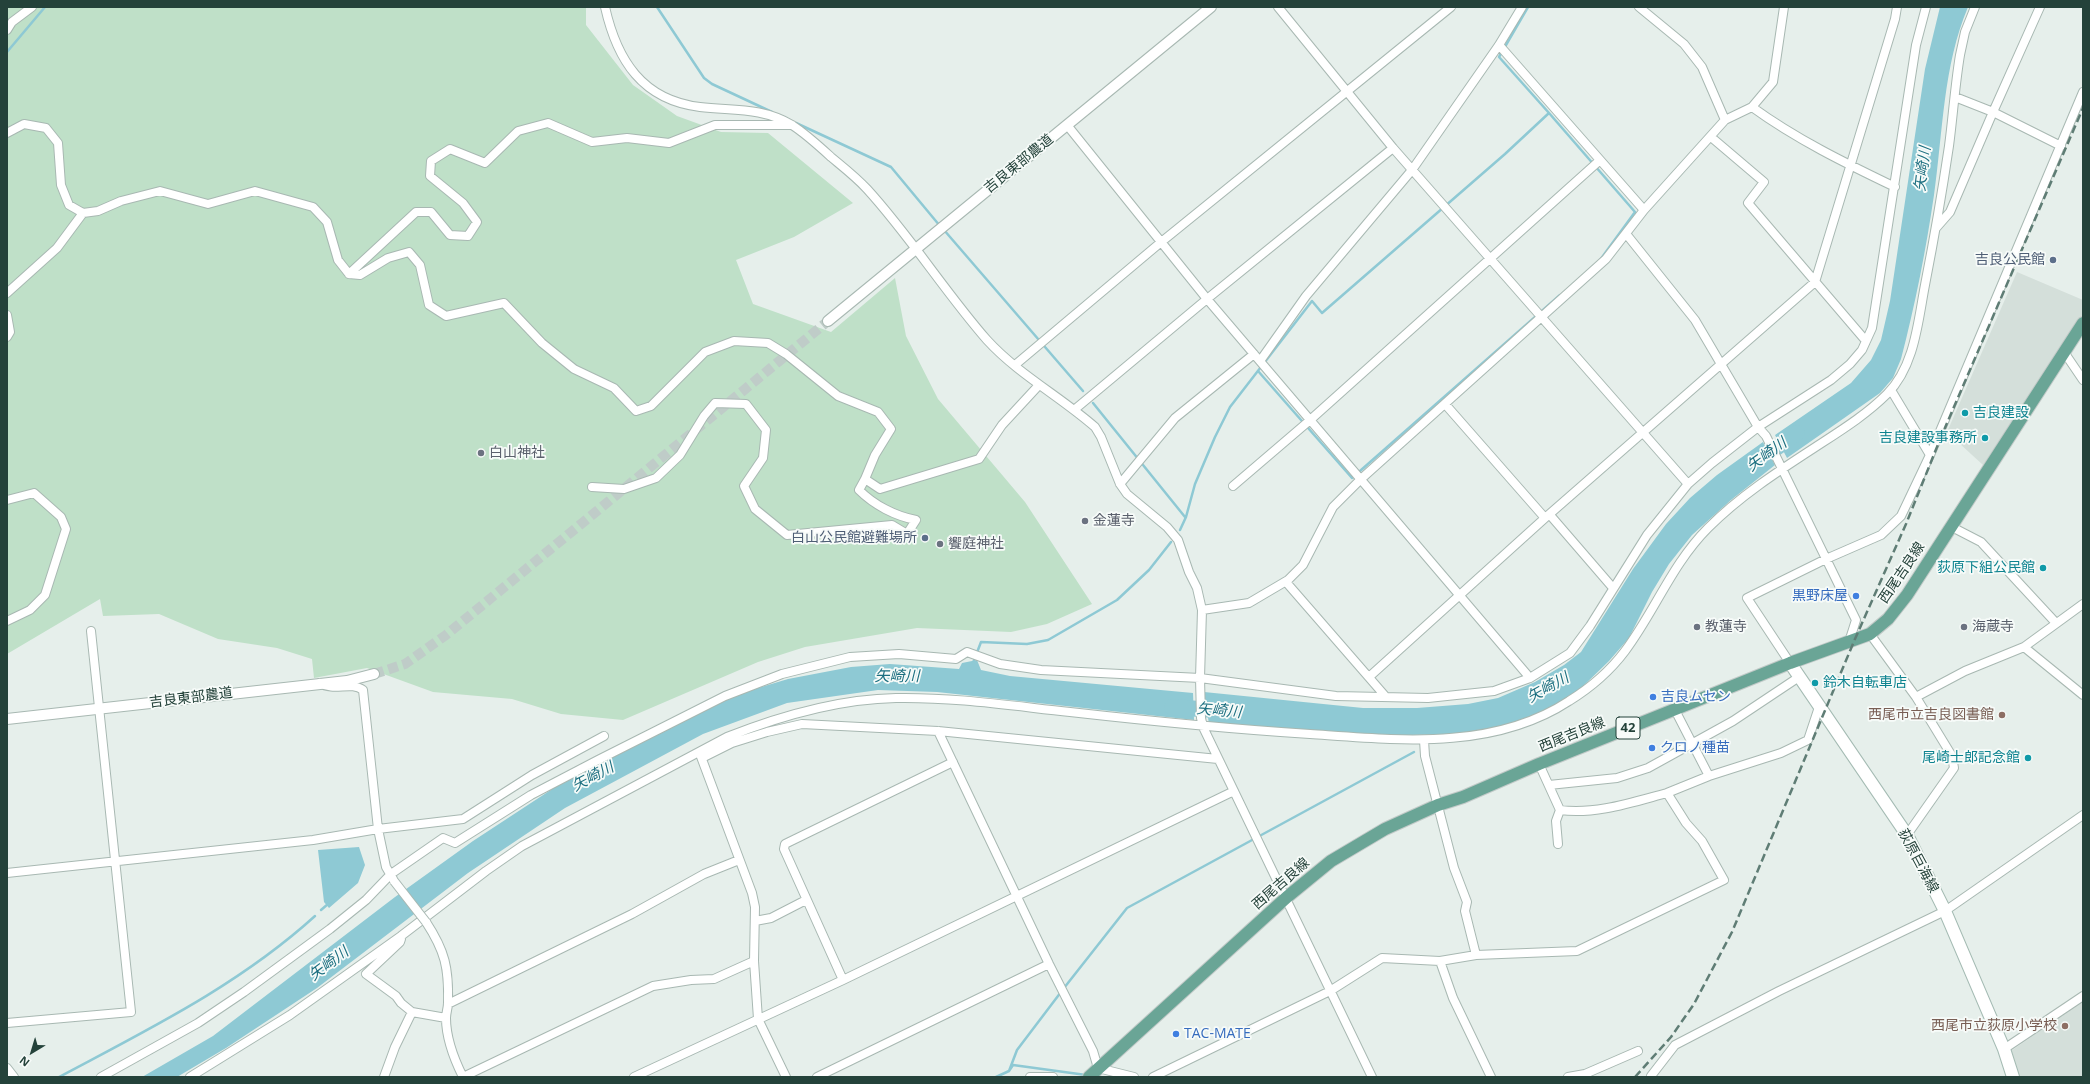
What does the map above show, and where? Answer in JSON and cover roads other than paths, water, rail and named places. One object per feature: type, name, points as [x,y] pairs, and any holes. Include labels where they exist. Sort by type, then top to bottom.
[{"type":"main road","name":"西尾吉良線","points":[[1088,1077],[1286,897],[1331,861],[1385,829],[1438,805],[1463,797],[1538,764],[1790,663],[1870,634],[1888,620],[1907,596],[1950,526],[2083,323]]},
{"type":"main road","name":"荻原巨海線","points":[[1790,663],[1906,835],[1945,911],[2004,1048],[2013,1077]]},
{"type":"street","points":[[7,30],[12,22],[32,7]]},
{"type":"street","points":[[605,7],[614,42],[624,60],[638,79],[650,88],[679,103],[699,107],[753,110],[771,115],[792,125],[809,138],[866,188],[916,248],[989,342],[1040,385],[1074,410],[1095,428],[1102,437],[1120,484],[1127,494],[1167,526],[1178,540],[1189,572],[1197,588],[1202,610],[1200,678],[1201,718],[1203,727],[1372,1077]]},
{"type":"street","name":"吉良東部農道","points":[[828,321],[1211,7]]},
{"type":"street","points":[[1278,7],[1393,148],[1688,484]]},
{"type":"street","points":[[1015,364],[1160,243],[1450,7]]},
{"type":"street","points":[[1260,361],[1306,296],[1412,170],[1500,45],[1522,7]]},
{"type":"street","points":[[1639,7],[1684,44],[1702,67],[1725,120]]},
{"type":"street","points":[[1202,610],[1249,603],[1286,582],[1303,565],[1333,507],[1361,479],[1606,260],[1627,235],[1644,210],[1725,120],[1752,107],[1773,82],[1784,7]]},
{"type":"street","points":[[1369,677],[1547,517],[1815,282],[1895,19],[1897,7]]},
{"type":"street","points":[[101,1077],[198,1023],[244,992],[342,920],[443,838],[455,843],[531,795],[725,696],[782,674],[813,665],[850,657],[899,654],[956,659],[967,652],[1000,664],[1040,670],[1200,678],[1336,696],[1428,698],[1494,691],[1530,678],[1570,653],[1590,626],[1647,535],[1688,484],[1712,462],[1758,427],[1831,380],[1857,357],[1872,328],[1916,45],[1926,7]]},
{"type":"street","points":[[190,1077],[290,1015],[401,936],[486,871],[522,846],[753,727],[815,709],[843,703],[893,698],[950,699],[1203,727],[1424,740],[1475,736],[1518,726],[1542,716],[1586,690],[1624,652],[1676,567],[1705,531],[1781,465],[1864,415],[1891,390],[1906,367],[1916,331],[1936,229],[1960,55],[1975,7]]},
{"type":"street","points":[[1936,229],[1950,212],[1992,112],[2040,7]]},
{"type":"street","points":[[1500,45],[1599,161],[1644,210]]},
{"type":"street","points":[[1790,663],[1747,598],[1826,559],[1882,535],[1905,509],[1930,455],[2083,92]]},
{"type":"street","points":[[1955,97],[1992,112],[2061,146]]},
{"type":"street","points":[[1752,107],[1777,125],[1850,165],[1895,186]]},
{"type":"street","points":[[349,274],[416,212],[431,212],[450,235],[468,236],[477,222],[463,203],[430,176],[431,161],[450,149],[484,163],[518,131],[548,123],[592,142],[627,138],[669,143],[715,126],[792,125]]},
{"type":"street","points":[[7,133],[24,124],[46,128],[58,143],[61,186],[69,205],[83,213],[98,211],[122,201],[160,191],[208,204],[255,192],[313,207],[327,222],[338,260],[349,274],[360,275],[388,258],[408,252],[420,265],[429,305],[446,316],[504,303],[542,343],[574,369],[614,388],[636,411],[651,406],[705,352],[734,341],[768,343],[786,354],[838,396],[878,412],[890,429],[875,455],[859,490],[868,500],[902,518],[916,520],[907,534],[892,525],[787,536],[755,509],[744,486],[763,458],[766,430],[746,404],[715,403],[704,416],[680,456],[656,478],[624,489],[592,487]]},
{"type":"street","points":[[1067,125],[1160,243],[1309,421],[1361,479],[1458,596],[1530,678]]},
{"type":"street","points":[[1711,137],[1764,182],[1748,203],[1866,341]]},
{"type":"street","points":[[1074,410],[1207,299],[1393,148]]},
{"type":"street","points":[[1233,486],[1309,421],[1599,161]]},
{"type":"street","points":[[7,293],[57,248],[83,213]]},
{"type":"street","points":[[1627,235],[1695,320],[1758,427],[1766,436],[1856,620],[1849,642]]},
{"type":"street","points":[[7,315],[10,332],[7,338]]},
{"type":"street","points":[[2064,352],[2083,380]]},
{"type":"street","points":[[1120,484],[1175,418],[1254,354]]},
{"type":"street","points":[[865,479],[880,489],[979,459],[1002,425],[1040,385]]},
{"type":"street","points":[[1891,390],[1930,455]]},
{"type":"street","points":[[1445,404],[1613,588]]},
{"type":"street","points":[[7,500],[34,493],[61,517],[66,529],[45,595],[30,610],[7,621]]},
{"type":"street","points":[[1950,526],[1981,542],[2056,623]]},
{"type":"street","points":[[1286,582],[1386,697]]},
{"type":"street","points":[[1916,696],[1964,671],[2024,647],[2083,604]]},
{"type":"street","points":[[7,1023],[130,1012],[101,709],[91,631]]},
{"type":"street","points":[[1870,634],[1916,696],[1952,756],[1954,768],[1906,835]]},
{"type":"street","points":[[2024,647],[2083,695]]},
{"type":"street","name":"吉良東部農道","points":[[7,719],[347,681],[374,674]]},
{"type":"street","points":[[1549,785],[1617,778],[1648,768],[1693,744],[1733,720],[1799,677]]},
{"type":"street","points":[[320,683],[328,688],[358,687],[363,690],[378,829],[386,867],[392,878],[440,942],[445,960],[448,1004],[446,1018],[451,1047],[463,1077],[653,986],[691,980],[714,979],[754,961]]},
{"type":"street","points":[[1560,810],[1569,811],[1612,807],[1667,793],[1708,776],[1781,753],[1808,740],[1819,707]]},
{"type":"street","points":[[1675,710],[1708,776]]},
{"type":"street","points":[[700,755],[766,732],[802,724],[938,731],[1218,759]]},
{"type":"street","points":[[938,731],[1049,964],[1093,1051],[1098,1068],[1134,1077]]},
{"type":"street","points":[[7,873],[313,840],[378,829],[463,819],[532,775],[604,736]]},
{"type":"street","points":[[1424,740],[1425,756],[1454,868],[1467,902],[1465,911],[1476,955]]},
{"type":"street","points":[[700,755],[752,893],[755,921],[754,961],[758,1019],[786,1077]]},
{"type":"street","points":[[843,980],[784,849],[785,844],[953,762]]},
{"type":"street","points":[[1538,764],[1560,810],[1556,821],[1558,844]]},
{"type":"street","points":[[634,1077],[843,980],[1234,790]]},
{"type":"street","points":[[1153,1077],[1330,991],[1382,958],[1440,961],[1476,955],[1577,951],[1724,880],[1702,841],[1686,823],[1667,793]]},
{"type":"street","points":[[1651,1076],[1675,1045],[1780,991],[1945,911],[2083,815]]},
{"type":"street","points":[[448,1004],[632,914],[704,874],[739,860]]},
{"type":"street","points":[[755,921],[771,918],[806,900]]},
{"type":"street","points":[[401,936],[400,942],[366,974],[396,996],[401,1003],[412,1012],[446,1018]]},
{"type":"street","points":[[1440,961],[1453,998],[1491,1077]]},
{"type":"street","points":[[817,1077],[1049,964]]},
{"type":"street","points":[[2004,1048],[2083,996]]},
{"type":"street","points":[[384,1077],[395,1047],[412,1012]]},
{"type":"street","points":[[1568,1077],[1585,1074],[1638,1051]]},
{"type":"street","points":[[7,1068],[14,1077]]},
{"type":"street","points":[[1030,1077],[1053,1077]]},
{"type":"water","points":[[1940,7],[1968,7],[1953,52],[1945,100],[1934,195],[1915,298],[1901,359],[1893,378],[1880,393],[1787,458],[1775,435],[1851,383],[1871,360],[1881,340],[1890,301],[1925,69]]},
{"type":"water","points":[[1763,442],[1775,465],[1731,500],[1692,535],[1669,564],[1652,592],[1629,638],[1609,661],[1575,694],[1536,715],[1495,729],[1466,734],[1350,736],[1209,724],[1204,692],[1363,708],[1417,708],[1468,704],[1498,698],[1535,682],[1564,665],[1581,652],[1633,569],[1666,524],[1690,498],[1717,475]]},
{"type":"water","points":[[977,660],[981,670],[1010,676],[1193,693],[1194,720],[937,692],[878,690],[787,703],[703,734],[565,808],[468,873],[317,988],[226,1048],[177,1077],[142,1077],[213,1036],[395,897],[473,841],[569,778],[677,722],[733,697],[788,679],[851,667],[890,664],[959,669],[962,663]]},
{"type":"water","points":[[359,847],[365,865],[358,883],[329,908],[324,902],[318,850]]},
{"type":"waterway","points":[[7,52],[45,7]]},
{"type":"waterway","points":[[657,7],[704,78],[712,84],[772,112]]},
{"type":"waterway","points":[[1180,530],[1186,517],[1195,484],[1215,437],[1230,407],[1312,301],[1322,313],[1505,154],[1549,113],[1499,57],[1528,7]]},
{"type":"waterway","points":[[1549,113],[1635,212],[1600,260]]},
{"type":"waterway","points":[[796,123],[891,167],[940,226]]},
{"type":"waterway","points":[[944,230],[1083,391]]},
{"type":"waterway","points":[[1258,371],[1352,478],[1560,295]]},
{"type":"waterway","points":[[1093,403],[1185,517]]},
{"type":"waterway","name":"矢崎川","points":[[1751,466],[1797,433]]},
{"type":"waterway","points":[[973,663],[981,642],[1027,644],[1048,640],[1117,600],[1149,570],[1171,542]]},
{"type":"waterway","name":"矢崎川","points":[[1172,707],[1228,711]]},
{"type":"waterway","points":[[1064,988],[1127,908],[1414,752]]},
{"type":"waterway","points":[[321,910],[328,904]]},
{"type":"waterway","points":[[59,1077],[160,1023],[224,985],[256,964],[315,916]]},
{"type":"waterway","points":[[1009,1071],[1017,1050],[1061,992]]},
{"type":"waterway","points":[[996,1077],[1009,1071],[1013,1065],[1086,1075]]},
{"type":"tunnel","points":[[374,674],[405,664],[446,635],[828,321]]},
{"type":"railway","points":[[1635,1077],[1671,1037],[1694,1004],[1732,932],[1855,639],[1906,524],[1941,437],[2083,108]]},
{"type":"place","name":"吉良公民館","points":[[2053,260]]},
{"type":"place","name":"吉良建設","points":[[1965,413]]},
{"type":"place","name":"吉良建設事務所","points":[[1985,438]]},
{"type":"place","name":"白山神社","points":[[481,453]]},
{"type":"place","name":"金蓮寺","points":[[1085,521]]},
{"type":"place","name":"白山公民館避難場所","points":[[925,538]]},
{"type":"place","name":"饗庭神社","points":[[940,544]]},
{"type":"place","name":"荻原下組公民館","points":[[2043,568]]},
{"type":"place","name":"黒野床屋","points":[[1856,596]]},
{"type":"place","name":"教蓮寺","points":[[1697,627]]},
{"type":"place","name":"海蔵寺","points":[[1964,627]]},
{"type":"place","name":"鈴木自転車店","points":[[1815,683]]},
{"type":"place","name":"吉良ムセン","points":[[1653,697]]},
{"type":"place","name":"西尾市立吉良図書館","points":[[2002,715]]},
{"type":"place","name":"クロノ種苗","points":[[1652,748]]},
{"type":"place","name":"尾崎士郎記念館","points":[[2028,758]]},
{"type":"place","name":"西尾市立荻原小学校","points":[[2065,1026]]},
{"type":"place","name":"TAC-MATE","points":[[1176,1034]]}]
